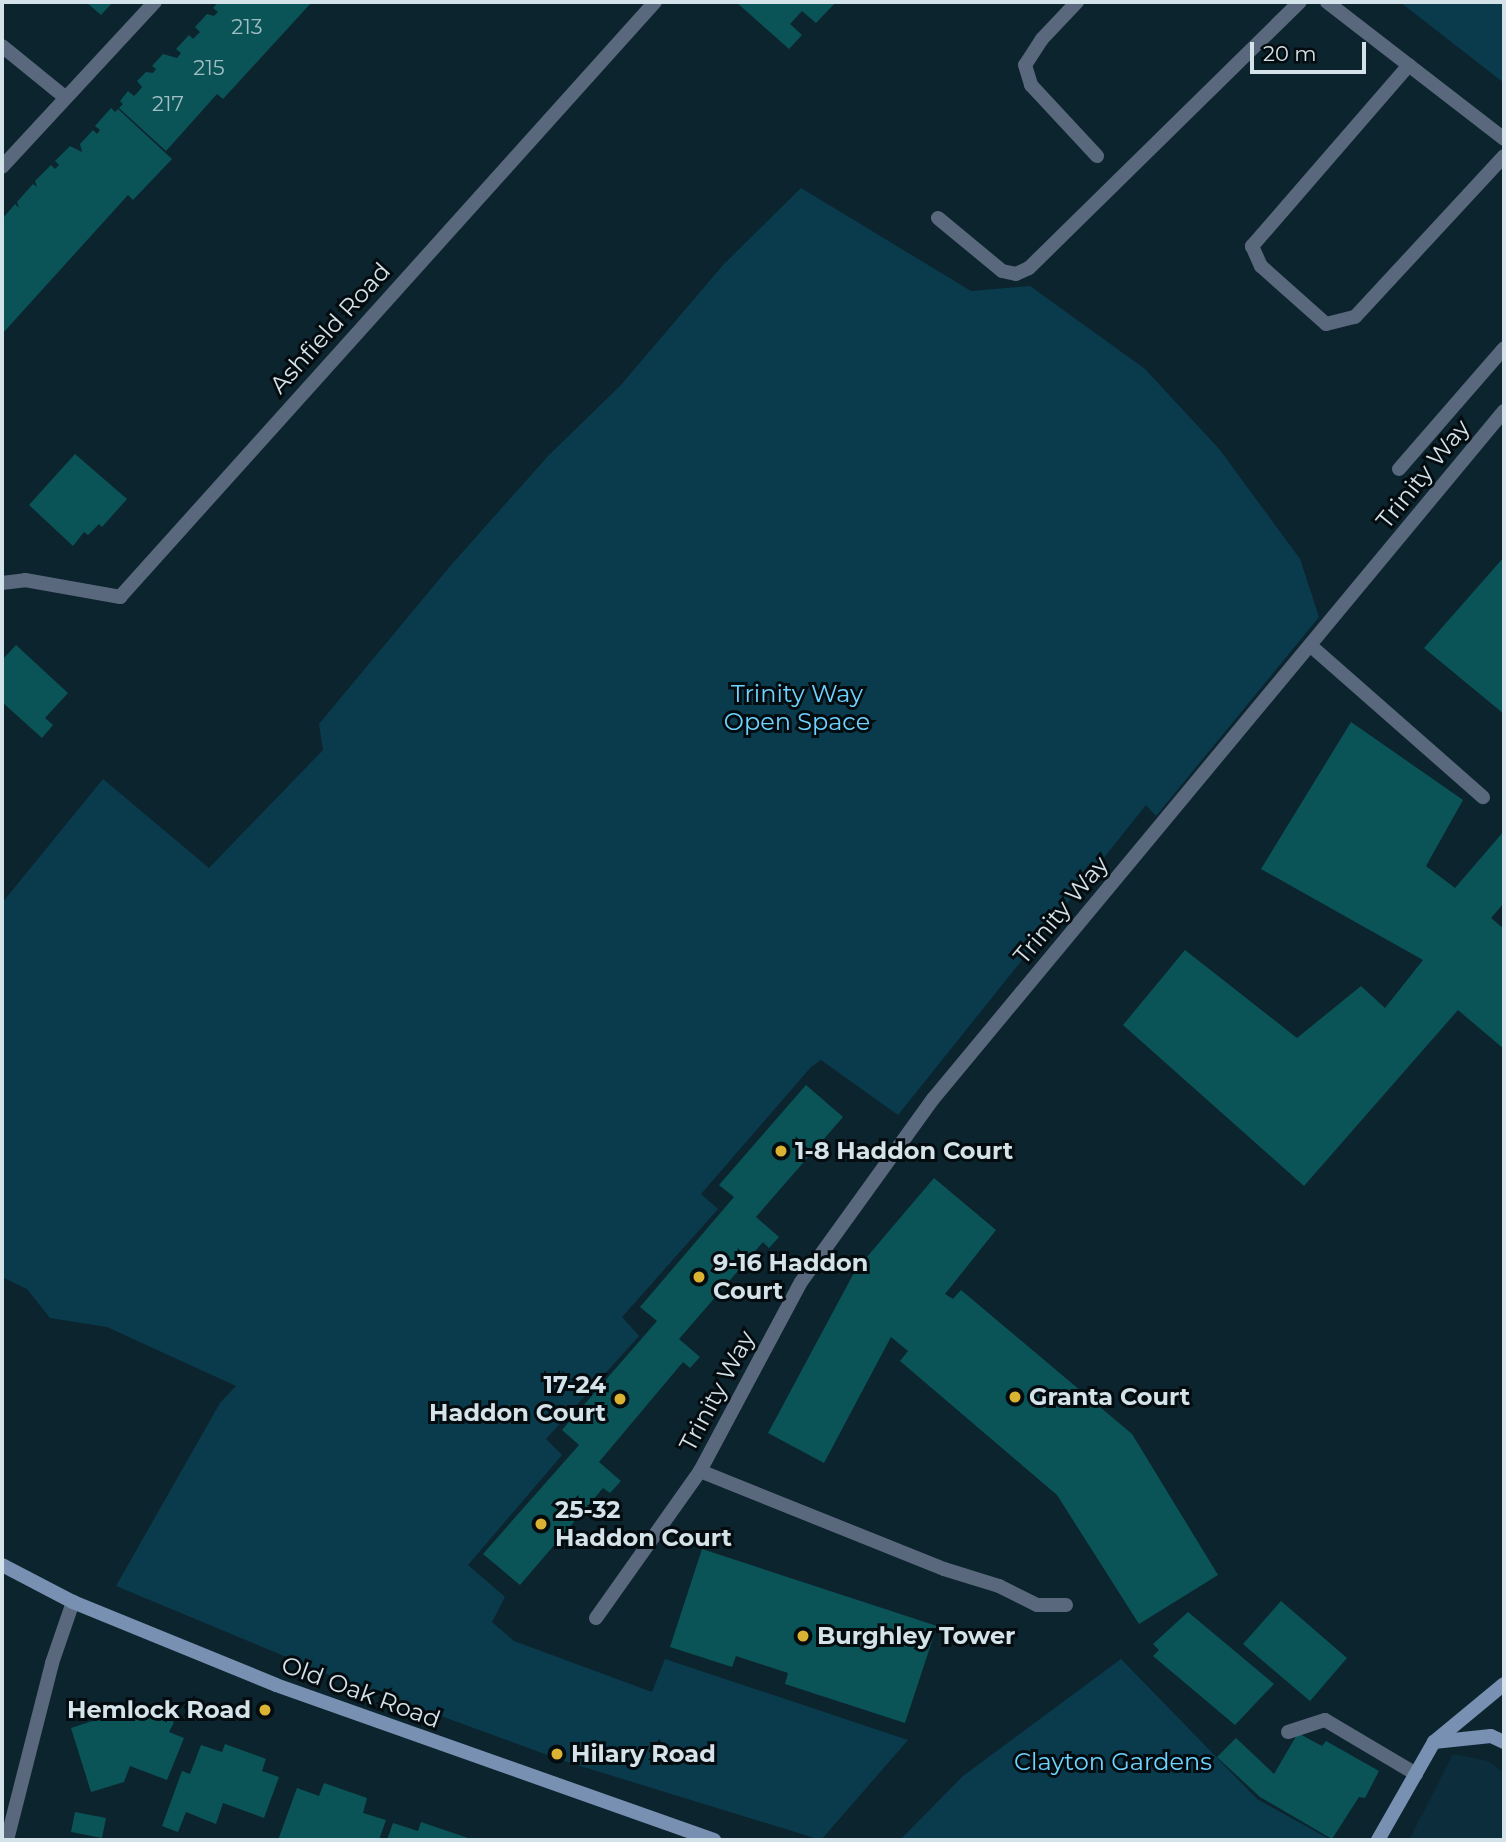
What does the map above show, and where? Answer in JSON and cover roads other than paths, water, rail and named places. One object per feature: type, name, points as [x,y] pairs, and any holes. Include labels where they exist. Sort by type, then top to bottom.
[{"type":"street","points":[[2,167],[155,2]]},
{"type":"street","name":"Ashfield Road","points":[[2,583],[25,580],[120,597],[654,2]]},
{"type":"street","points":[[1077,2],[1042,38],[1025,65],[1031,85],[1097,156]]},
{"type":"street","points":[[938,218],[1002,271],[1016,274],[1029,268],[1300,2]]},
{"type":"street","points":[[1327,2],[1504,139]]},
{"type":"street","points":[[2,46],[66,98]]},
{"type":"street","points":[[1409,65],[1252,246],[1261,266],[1326,324],[1354,317],[1504,156]]},
{"type":"street","points":[[1399,469],[1504,348]]},
{"type":"street","name":"Trinity Way","points":[[596,1618],[700,1472],[801,1282],[933,1099],[1504,411]]},
{"type":"street","points":[[1311,646],[1483,797]]},
{"type":"street","name":"Trinity Way","points":[[700,1472],[944,1569],[959,1570],[1037,1605],[1066,1605]]},
{"type":"street","name":"Old Oak Road","points":[[2,1564],[72,1602],[301,1694],[714,1840]]},
{"type":"street","points":[[7,1840],[72,1602]]},
{"type":"street","points":[[1378,1840],[1434,1742],[1504,1684]]},
{"type":"street","points":[[1288,1732],[1325,1720],[1416,1774]]},
{"type":"street","points":[[1434,1742],[1491,1736],[1504,1742]]},
{"type":"place","name":"1-8 Haddon Court","points":[[781,1151]]},
{"type":"place","name":"9-16 Haddon Court","points":[[699,1277]]},
{"type":"place","name":"Granta Court","points":[[1015,1397]]},
{"type":"place","name":"17-24 Haddon Court","points":[[620,1399]]},
{"type":"place","name":"25-32 Haddon Court","points":[[541,1524]]},
{"type":"place","name":"Burghley Tower","points":[[803,1636]]},
{"type":"place","name":"Hemlock Road","points":[[265,1710]]},
{"type":"place","name":"Hilary Road","points":[[557,1754]]},
{"type":"park label","name":"Trinity Way Open Space","points":[[797,708]]},
{"type":"park label","name":"Clayton Gardens","points":[[1113,1762]]}]
